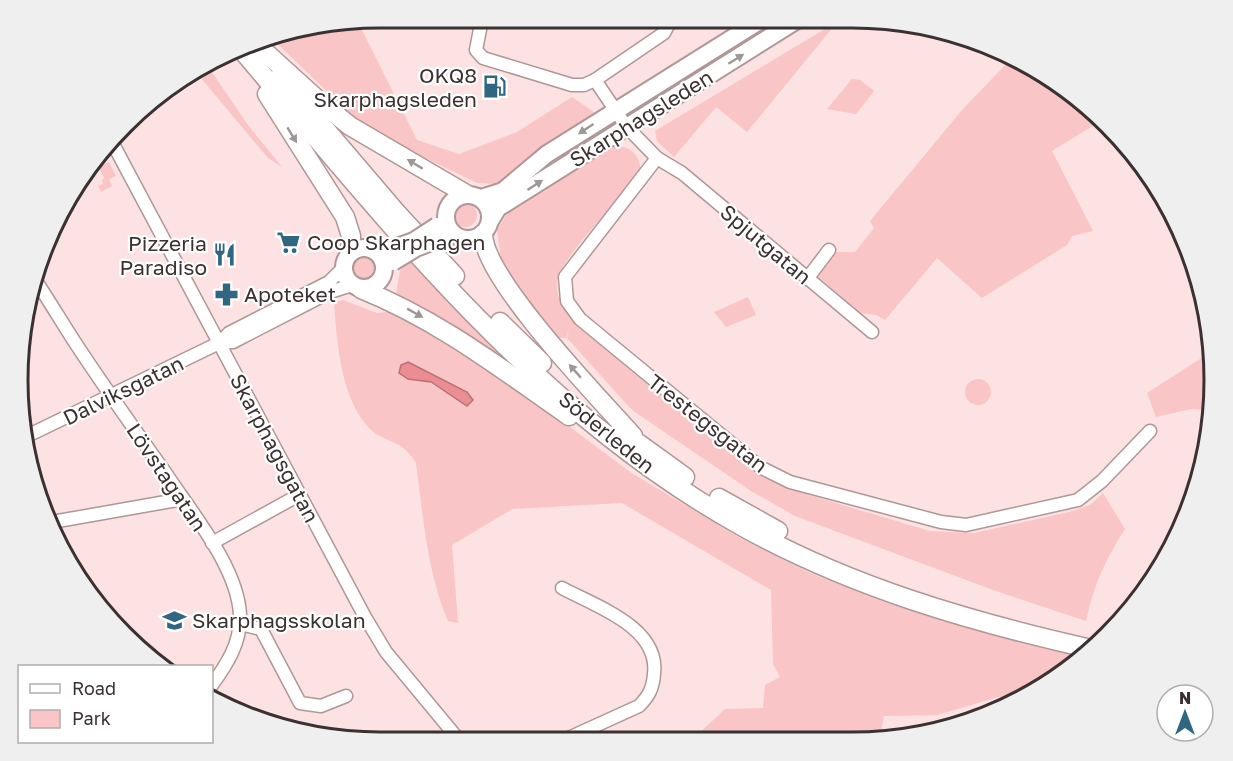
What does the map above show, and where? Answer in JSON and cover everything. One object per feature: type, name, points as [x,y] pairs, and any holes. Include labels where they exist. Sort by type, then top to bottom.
[{"type":"highway","name":"Söderleden","points":[[259,50],[443,264],[567,387],[641,454],[770,527],[827,555],[910,588],[1093,637]]},
{"type":"highway","points":[[260,50],[351,126],[473,196]]},
{"type":"highway","name":"Söderleden","points":[[245,55],[384,219],[435,274],[567,402],[744,527],[855,580],[950,612],[1083,647]]},
{"type":"highway","points":[[244,56],[345,217],[351,236],[347,260]]},
{"type":"highway","points":[[487,228],[488,257],[539,330],[641,454]]},
{"type":"highway","points":[[357,287],[398,304],[448,331],[603,441],[641,454]]},
{"type":"main road","name":"Skarphagsleden","points":[[473,196],[502,190],[547,154],[747,28]]},
{"type":"main road","name":"Skarphagsleden","points":[[487,228],[498,208],[784,28]]},
{"type":"main road","points":[[473,196],[488,205],[487,228],[469,240],[447,228],[454,199],[473,196]]},
{"type":"main road","points":[[384,258],[363,248],[347,260],[346,279],[357,287],[377,284],[384,258],[414,241],[447,228]]},
{"type":"street","points":[[480,28],[476,50],[483,58],[572,85],[584,85],[595,80],[664,33],[667,28]]},
{"type":"street","points":[[595,80],[626,126],[657,158]]},
{"type":"street","name":"Skarphagsgatan","points":[[116,149],[299,495],[386,652],[452,732]]},
{"type":"street","name":"Spjutgatan","points":[[657,158],[682,173],[872,332]]},
{"type":"street","name":"Trestegsgatan","points":[[657,158],[630,197],[572,266],[564,286],[567,302],[580,319],[760,467],[790,482],[941,522],[966,525],[1078,500],[1102,481],[1150,431]]},
{"type":"street","points":[[807,279],[829,250]]},
{"type":"street","name":"Dalviksgatan","points":[[33,433],[219,343],[230,333],[329,282],[347,260]]},
{"type":"street","name":"Dalviksgatan","points":[[219,343],[233,342],[330,292],[357,287]]},
{"type":"street","name":"Lövstagatan","points":[[40,288],[212,543],[234,588],[240,624],[232,654],[213,683]]},
{"type":"street","points":[[212,543],[299,495]]},
{"type":"street","points":[[58,521],[183,499]]},
{"type":"street","points":[[562,588],[641,634],[654,658],[650,692],[639,706],[581,732]]},
{"type":"street","points":[[240,624],[261,629],[300,703],[321,706],[346,696]]},
{"type":"street","points":[[650,692],[662,698]]},
{"type":"green space","points":[[826,28],[832,28],[747,132],[716,107],[674,157],[657,141],[655,131]]},
{"type":"green space","points":[[361,29],[417,140],[459,154],[517,132],[572,97],[595,113],[531,156],[496,184],[477,183],[407,149],[353,116],[277,44],[312,35]]},
{"type":"green space","points":[[1006,64],[1048,88],[1085,116],[1094,125],[1052,151],[1093,231],[1072,236],[1067,245],[982,298],[937,258],[885,320],[876,315],[861,313],[814,273],[833,252],[855,252],[874,228],[870,221],[962,110]]},
{"type":"green space","points":[[212,72],[248,125],[282,167],[268,158],[201,78]]},
{"type":"green space","points":[[852,79],[860,80],[874,91],[856,114],[827,109]]},
{"type":"green space","points":[[615,145],[632,151],[640,164],[640,176],[580,243],[561,270],[557,281],[559,298],[575,322],[573,324],[576,323],[747,467],[809,495],[930,531],[974,533],[1069,512],[1090,505],[1103,493],[1125,529],[1101,573],[1086,621],[993,590],[795,516],[751,491],[632,410],[567,338],[569,329],[566,338],[555,338],[501,259],[497,230],[509,211]]},
{"type":"green space","points":[[109,162],[116,176],[109,179],[112,186],[101,192],[98,186],[103,184],[104,178],[100,168]]},
{"type":"green space","points":[[465,203],[470,204],[476,210],[476,220],[470,226],[465,227],[460,226],[454,220],[453,215],[454,210],[460,204]]},
{"type":"green space","points":[[362,256],[367,257],[373,263],[373,273],[367,279],[362,280],[357,279],[351,273],[350,268],[351,263],[357,257]]},
{"type":"green space","points":[[411,261],[515,362],[511,365],[461,331],[396,294],[400,270]]},
{"type":"green space","points":[[748,297],[756,315],[726,327],[714,312]]},
{"type":"green space","points":[[343,300],[377,313],[396,311],[489,366],[630,472],[740,538],[810,573],[884,602],[977,631],[1072,654],[1072,656],[1048,673],[1005,697],[998,697],[937,715],[884,716],[881,731],[701,732],[725,709],[763,708],[765,685],[780,677],[773,664],[771,590],[622,503],[512,509],[452,545],[458,623],[448,621],[430,563],[416,463],[405,449],[368,427],[359,414],[346,384],[334,302]],"holes":[[[408,362],[467,391],[467,406],[401,365]]]},
{"type":"green space","points":[[1204,357],[1203,410],[1191,409],[1156,417],[1147,393]]},
{"type":"green space","points":[[978,379],[987,383],[991,392],[987,401],[978,405],[969,401],[965,392],[969,383]]},
{"type":"shaded area","points":[[408,362],[467,392],[473,400],[467,406],[431,382],[408,379],[399,373],[401,365]]},
{"type":"place","name":"OKQ8 Skarphagsleden","points":[[495,87]]},
{"type":"place","name":"Coop Skarphagen","points":[[289,242]]},
{"type":"place","name":"Pizzeria Paradiso","points":[[225,255]]},
{"type":"place","name":"Apoteket","points":[[226,294]]},
{"type":"place","name":"Skarphagsskolan","points":[[174,620]]}]
